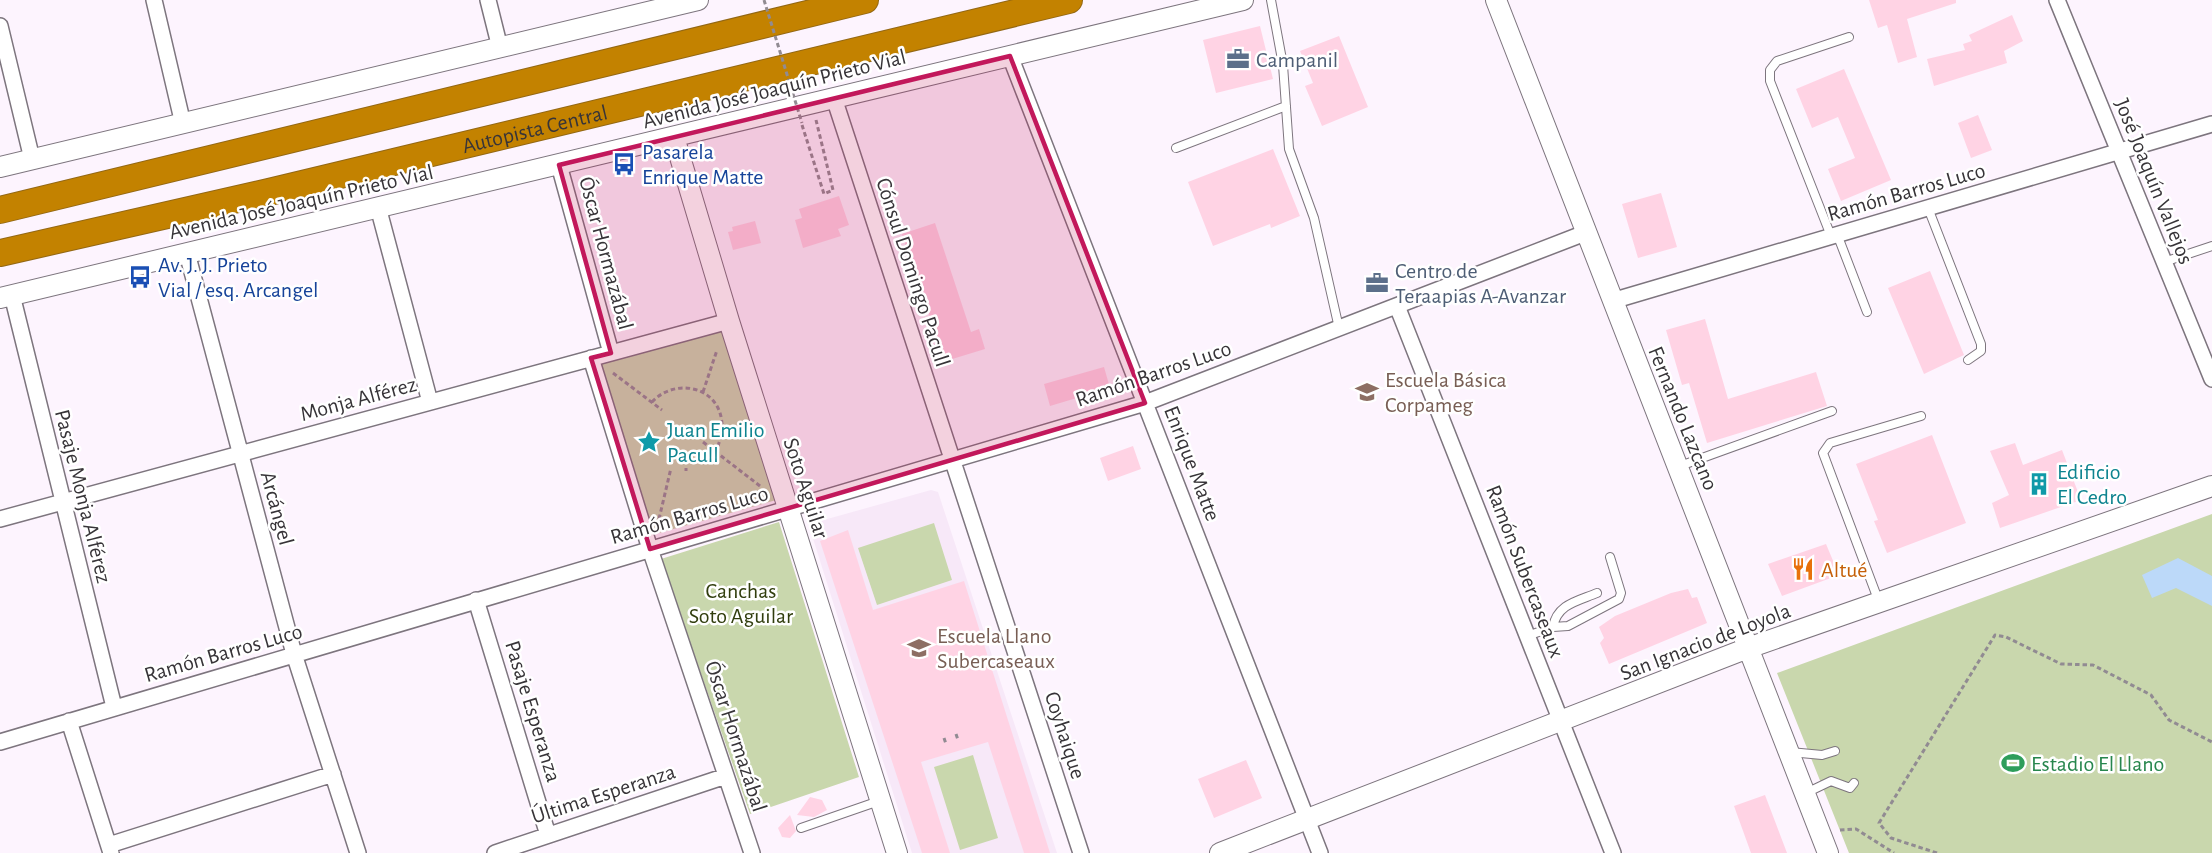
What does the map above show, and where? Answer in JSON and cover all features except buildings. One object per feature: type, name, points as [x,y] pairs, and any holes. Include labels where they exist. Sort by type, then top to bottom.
[{"type":"highway","name":"Autopista Central","points":[[0,210],[865,0]]},
{"type":"highway","name":"Autopista Central","points":[[0,253],[269,192],[1069,0]]},
{"type":"street","points":[[154,0],[183,124]]},
{"type":"street","points":[[488,0],[500,48]]},
{"type":"street","points":[[0,167],[698,0]]},
{"type":"street","name":"Avenida José Joaquín Prieto Vial","points":[[6,296],[1243,0]]},
{"type":"street","name":"Fernando Lazcano","points":[[1496,0],[1825,845]]},
{"type":"street","name":"José Joaquín Vallejos","points":[[2057,0],[2212,379]]},
{"type":"street","points":[[0,26],[3,56],[32,159]]},
{"type":"street","name":"Enrique Matte","points":[[1010,56],[1320,853]]},
{"type":"street","name":"Cónsul Domingo Pacull","points":[[834,98],[951,460]]},
{"type":"street","name":"Ramón Barros Luco","points":[[1612,301],[2212,124]]},
{"type":"street","name":"Soto Aguilar","points":[[674,137],[729,321],[897,853]]},
{"type":"street","name":"Óscar Hormazábal","points":[[559,165],[611,353]]},
{"type":"street","points":[[378,207],[430,402]]},
{"type":"street","name":"Ramón Barros Luco","points":[[0,742],[1145,404],[1585,233]]},
{"type":"street","name":"Arcángel","points":[[187,253],[294,654],[358,853]]},
{"type":"street","name":"Pasaje Monja Alférez","points":[[6,296],[62,502],[114,708]]},
{"type":"street","name":"Ramón Subercaseaux","points":[[1397,306],[1613,853]]},
{"type":"street","name":"Monja Alférez","points":[[0,519],[729,321]]},
{"type":"street","name":"Óscar Hormazábal","points":[[591,358],[650,549],[752,853]]},
{"type":"street","name":"Coyhaique","points":[[951,460],[1081,853]]},
{"type":"street","name":"San Ignacio de Loyola","points":[[1220,853],[1308,821],[1748,648],[2212,486]]},
{"type":"street","name":"Pasaje Esperanza","points":[[476,600],[548,835]]},
{"type":"street","points":[[69,721],[110,849],[333,774]]},
{"type":"street","name":"Última Esperanza","points":[[495,853],[726,776]]},
{"type":"lane","points":[[1271,0],[1283,66],[1289,149],[1314,218],[1340,328]]},
{"type":"lane","points":[[1849,37],[1778,61],[1770,70],[1770,81],[1867,312]]},
{"type":"lane","points":[[1176,148],[1286,106]]},
{"type":"lane","points":[[1928,208],[1981,344],[1982,351],[1968,360]]},
{"type":"lane","points":[[2164,262],[2212,246]]},
{"type":"lane","points":[[1678,467],[1832,411]]},
{"type":"lane","points":[[1879,603],[1823,453],[1830,443],[1921,416]]},
{"type":"lane","points":[[1527,636],[1553,627],[1568,626],[1619,599],[1621,593],[1610,557]]},
{"type":"lane","points":[[1553,627],[1560,609],[1597,593]]},
{"type":"lane","points":[[1789,752],[1822,755],[1836,751]]},
{"type":"lane","points":[[1805,793],[1831,781],[1844,788],[1850,788],[1854,783]]},
{"type":"lane","points":[[801,828],[880,800]]},
{"type":"path","points":[[764,0],[824,194],[833,190],[815,117]]},
{"type":"path","points":[[703,392],[717,350]]},
{"type":"path","points":[[608,369],[662,410]]},
{"type":"path","points":[[652,402],[659,394],[681,387],[703,392],[719,410],[722,422],[722,434],[716,452]]},
{"type":"path","points":[[703,442],[728,458],[768,492]]},
{"type":"path","points":[[659,520],[671,468]]},
{"type":"path","points":[[1937,853],[1891,838],[1879,823],[1995,635],[2006,637],[2061,664],[2093,665],[2151,695],[2169,720],[2212,742]]},
{"type":"path","points":[[956,734],[958,740]]},
{"type":"path","points":[[944,738],[946,744]]},
{"type":"path","points":[[1825,845],[1850,828],[1894,853]]},
{"type":"highlighted area","points":[[1010,56],[1145,403],[650,549],[591,358],[611,353],[559,165]]},
{"type":"shaded area","name":"Escuela Llano Subercaseaux","points":[[931,490],[938,492],[1057,853],[912,853],[810,529],[813,523]]},
{"type":"green space","points":[[726,325],[780,499],[645,537],[597,360]]},
{"type":"green space","name":"Estadio El Llano","points":[[2212,514],[2212,853],[1849,853],[1777,673]]},
{"type":"green space","name":"Canchas Soto Aguilar","points":[[779,522],[859,777],[750,814],[661,559]]},
{"type":"green space","points":[[934,523],[952,580],[877,605],[858,548]]},
{"type":"green space","points":[[973,755],[998,838],[960,850],[934,767]]},
{"type":"water","points":[[2178,558],[2212,576],[2212,606],[2176,588],[2152,598],[2142,575]]},
{"type":"place","name":"Campanil","points":[[1238,59]]},
{"type":"place","name":"Pasarela Enrique Matte","points":[[624,164]]},
{"type":"place","name":"Av. J. J. Prieto Vial / esq. Arcangel","points":[[140,277]]},
{"type":"place","name":"Centro de Teraapias A-Avanzar","points":[[1377,283]]},
{"type":"place","name":"Escuela Básica Corpameg","points":[[1367,392]]},
{"type":"place","name":"Juan Emilio Pacull","points":[[649,442]]},
{"type":"place","name":"Edificio El Cedro","points":[[2039,484]]},
{"type":"place","name":"Altué","points":[[1803,569]]},
{"type":"place","name":"Escuela Llano Subercaseaux","points":[[919,648]]},
{"type":"place","name":"Estadio El Llano","points":[[2013,763]]}]
